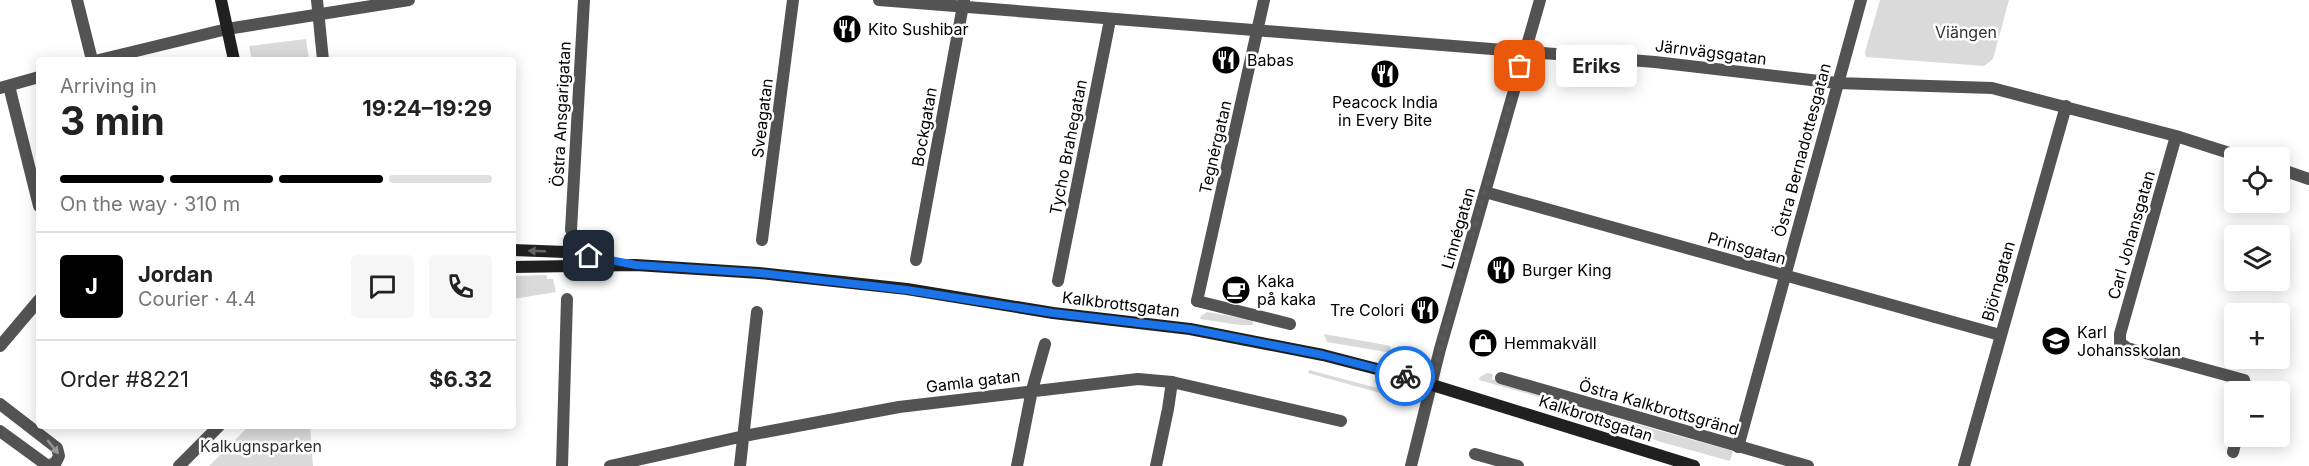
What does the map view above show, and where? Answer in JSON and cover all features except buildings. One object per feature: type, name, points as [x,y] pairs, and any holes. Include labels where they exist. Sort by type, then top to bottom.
[{"type":"main road","points":[[221,0],[233,57]]},
{"type":"main road","name":"Kalkbrottsgatan","points":[[516,250],[566,252],[636,265]]},
{"type":"main road","name":"Kalkbrottsgatan","points":[[516,267],[636,265],[759,273],[884,287],[1053,313],[1190,329],[1323,355],[1432,384],[1694,466]]},
{"type":"street","points":[[77,0],[91,57]]},
{"type":"street","points":[[317,0],[323,57]]},
{"type":"street","points":[[111,57],[227,29],[410,0]]},
{"type":"street","name":"Östra Ansgarigatan","points":[[570,230],[584,0]]},
{"type":"street","name":"Sveagatan","points":[[762,240],[794,0]]},
{"type":"street","name":"Järnvägsgatan","points":[[879,0],[963,4],[1110,20],[1655,62],[1837,83],[1992,88],[2176,136],[2224,151]]},
{"type":"street","name":"Tegnérgatan","points":[[1264,0],[1197,301],[1290,324]]},
{"type":"street","name":"Linnégatan","points":[[1411,466],[1440,349],[1540,0]]},
{"type":"street","name":"Östra Bernadottesgatan","points":[[1738,447],[1861,0]]},
{"type":"street","name":"Bockgatan","points":[[916,260],[963,4]]},
{"type":"street","name":"Tycho Brahegatan","points":[[1058,281],[1110,20]]},
{"type":"street","points":[[36,78],[5,87],[36,196]]},
{"type":"street","name":"Björngatan","points":[[1964,466],[2066,106]]},
{"type":"street","name":"Carl Johansgatan","points":[[2176,136],[2120,334],[2120,343],[2127,348],[2244,381]]},
{"type":"street","points":[[2290,172],[2309,179]]},
{"type":"street","name":"Prinsgatan","points":[[1485,192],[2000,335]]},
{"type":"street","points":[[562,466],[567,299]]},
{"type":"street","points":[[0,346],[36,304]]},
{"type":"street","points":[[740,466],[757,312]]},
{"type":"street","points":[[1017,466],[1032,390],[1045,344]]},
{"type":"street","name":"Östra Kalkbrottsgränd","points":[[1500,378],[1808,466]]},
{"type":"street","name":"Gamla gatan","points":[[610,466],[744,436],[899,407],[1138,379],[1172,382],[1341,421]]},
{"type":"street","points":[[1156,466],[1172,382]]},
{"type":"street","points":[[0,404],[57,448],[59,456],[56,462],[49,466],[0,430]]},
{"type":"street","points":[[178,466],[216,429]]},
{"type":"street","points":[[2233,452],[2234,447]]},
{"type":"street","points":[[1474,454],[1518,466]]},
{"type":"green space","name":"Viängen","points":[[1880,0],[2009,0],[1993,59],[1984,66],[1866,57],[1865,52]]},
{"type":"green space","points":[[306,39],[309,57],[251,57],[249,46]]},
{"type":"green space","points":[[547,275],[547,279],[553,279],[556,292],[516,299],[516,276]]},
{"type":"green space","points":[[1207,312],[1253,320],[1253,325],[1200,319]]},
{"type":"green space","points":[[1324,334],[1390,346],[1392,353],[1327,342]]},
{"type":"green space","points":[[1309,370],[1385,390],[1384,394],[1308,373]]},
{"type":"green space","points":[[1487,373],[1493,374],[1492,379],[1559,398],[1614,418],[1733,451],[1730,461],[1661,442],[1560,403],[1479,380]]},
{"type":"green space","name":"Kalkugnsparken","points":[[246,429],[310,429],[313,466],[209,466]]},
{"type":"way so far","points":[[1405,376],[1432,384],[1520,66]]},
{"type":"place","name":"Kito Sushibar","points":[[847,29]]},
{"type":"place","name":"Babas","points":[[1226,60]]},
{"type":"place","name":"Eriks","points":[[1520,66]]},
{"type":"place","name":"Peacock India in Every Bite","points":[[1385,74]]},
{"type":"place","name":"Burger King","points":[[1501,270]]},
{"type":"place","name":"Kaka på kaka","points":[[1236,290]]},
{"type":"place","name":"Tre Colori","points":[[1425,310]]},
{"type":"place","name":"Karl Johansskolan","points":[[2056,341]]},
{"type":"place","name":"Hemmakväll","points":[[1483,343]]},
{"type":"route","points":[[589,256],[636,265],[759,273],[907,290],[1053,313],[1190,329],[1323,355],[1405,376]]}]
